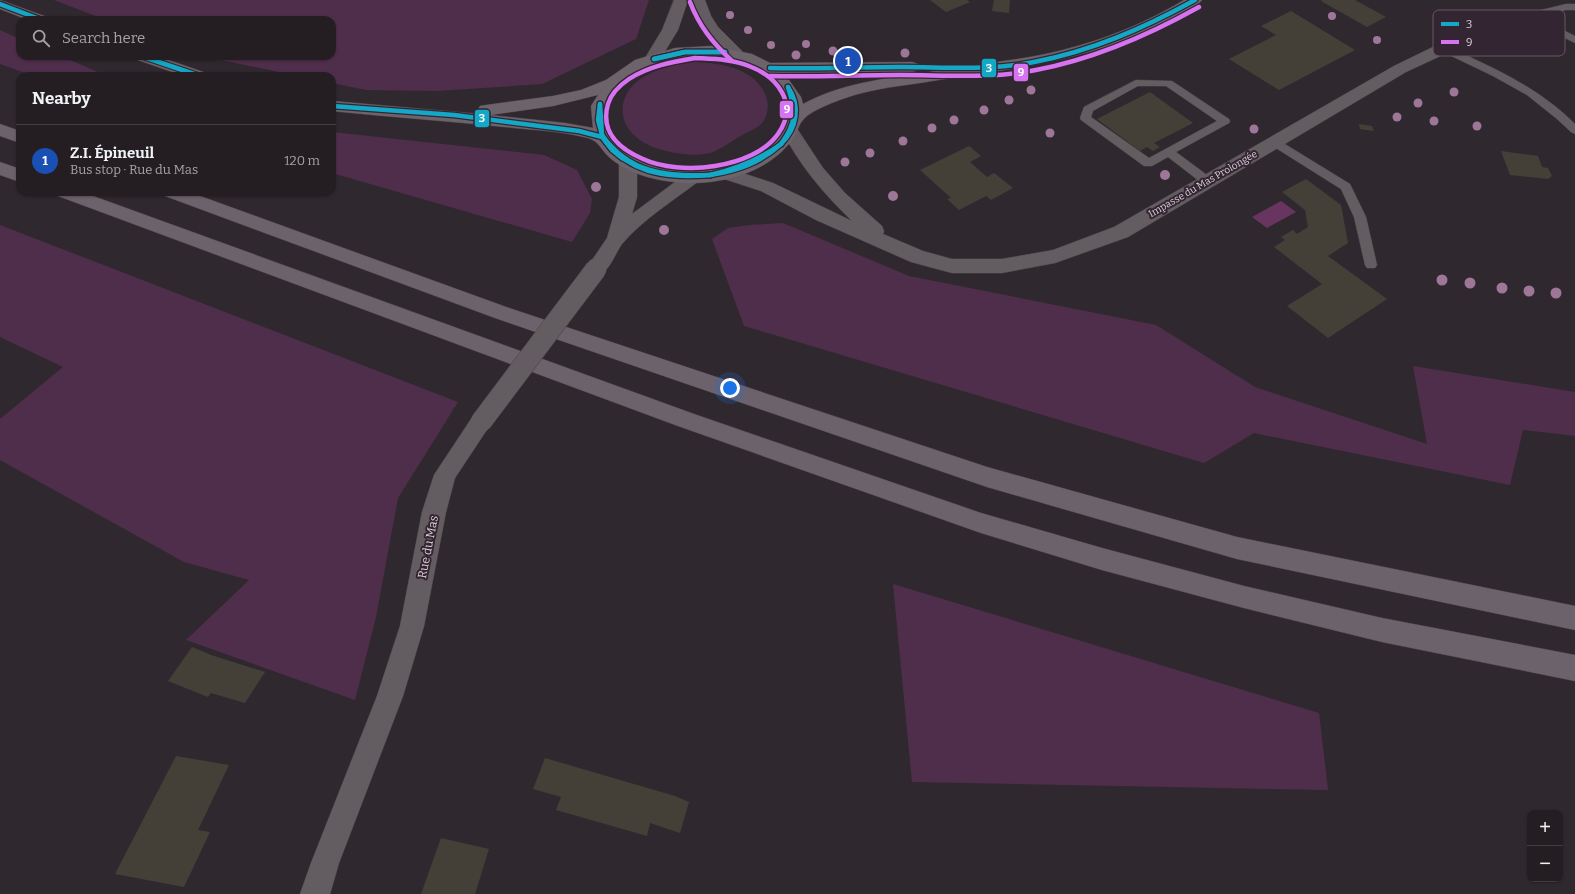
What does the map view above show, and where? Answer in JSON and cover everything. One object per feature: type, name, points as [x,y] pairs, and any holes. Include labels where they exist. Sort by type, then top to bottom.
[{"type":"highway","points":[[0,130],[16,136]]},
{"type":"highway","points":[[0,168],[16,174]]},
{"type":"highway","points":[[75,196],[686,420],[982,522],[1102,559],[1252,599],[1382,630],[1575,668]]},
{"type":"highway","points":[[182,196],[502,313],[987,477],[1237,548],[1575,618]]},
{"type":"street","points":[[653,58],[669,33],[678,15],[681,0]]},
{"type":"street","points":[[698,0],[700,9],[711,30],[736,54]]},
{"type":"street","points":[[611,84],[602,97],[598,110],[597,124],[602,137],[612,150],[628,162],[647,170],[669,175],[693,177],[724,173],[746,166],[765,157],[780,145],[793,124],[813,104],[829,96],[855,88],[1034,61],[1083,51],[1134,32],[1177,12],[1195,0]]},
{"type":"street","points":[[0,4],[32,16]]},
{"type":"street","points":[[454,115],[553,101],[585,94],[611,84],[637,65],[653,58],[673,53],[695,50],[736,54],[755,60],[770,68],[783,78],[791,90],[796,103],[793,124],[799,149],[843,202],[888,242]]},
{"type":"street","name":"Impasse du Mas Prolongée","points":[[888,242],[918,257],[952,266],[1002,266],[1055,256],[1121,232],[1400,69],[1433,53]]},
{"type":"street","points":[[153,60],[188,72]]},
{"type":"street","points":[[770,68],[815,69],[900,67],[976,69]]},
{"type":"street","points":[[336,106],[454,115],[579,131],[602,137]]},
{"type":"street","name":"Rue du Mas","points":[[616,239],[628,197],[628,162]]},
{"type":"street","points":[[724,173],[767,187],[822,215],[888,242]]},
{"type":"street","name":"Rue du Mas","points":[[316,894],[325,863],[390,696],[412,626],[434,512],[445,476],[481,422],[596,269],[616,239],[649,209],[693,177]]},
{"type":"lane","points":[[1553,10],[1566,7],[1575,7]]},
{"type":"lane","points":[[1565,35],[1575,40]]},
{"type":"lane","points":[[1459,56],[1541,99],[1560,114],[1575,130]]},
{"type":"lane","points":[[1136,83],[1168,83],[1225,121],[1169,152],[1148,163],[1085,118],[1088,109],[1136,83]]},
{"type":"lane","points":[[1275,142],[1346,187],[1360,217],[1370,265]]},
{"type":"lane","points":[[1169,152],[1207,182]]},
{"type":"shaded area","points":[[54,0],[649,0],[636,39],[542,84],[437,91],[366,90],[336,84],[336,72],[279,72],[221,60],[336,60],[336,16],[96,16]]},
{"type":"shaded area","points":[[0,30],[16,37],[16,60],[70,60],[98,72],[23,72],[0,64]]},
{"type":"shaded area","points":[[695,62],[728,66],[748,75],[756,81],[763,90],[768,103],[764,121],[760,125],[713,152],[706,154],[691,155],[675,153],[653,147],[638,139],[624,120],[624,102],[628,91],[636,82],[658,70]]},
{"type":"shaded area","points":[[336,132],[544,155],[577,170],[592,199],[590,213],[572,242],[336,174]]},
{"type":"shaded area","points":[[1281,201],[1296,212],[1267,228],[1252,217]]},
{"type":"shaded area","points":[[783,223],[909,276],[1156,325],[1255,387],[1427,444],[1413,366],[1575,392],[1575,436],[1523,430],[1510,485],[1254,433],[1204,463],[744,326],[712,239],[728,228]]},
{"type":"shaded area","points":[[0,225],[458,402],[398,498],[376,617],[355,700],[186,640],[249,580],[184,562],[0,460],[0,419],[63,367],[0,337]]},
{"type":"shaded area","points":[[893,584],[1319,713],[1328,790],[912,782]]},
{"type":"building","points":[[930,0],[967,0],[970,2],[946,12]]},
{"type":"building","points":[[994,0],[1010,0],[1009,13],[992,11]]},
{"type":"building","points":[[1355,0],[1386,17],[1367,27],[1321,1]]},
{"type":"building","points":[[1291,11],[1355,50],[1279,90],[1229,59],[1276,35],[1261,26]]},
{"type":"building","points":[[1150,92],[1193,123],[1154,143],[1160,147],[1153,151],[1147,147],[1140,151],[1097,119]]},
{"type":"building","points":[[1359,124],[1372,126],[1374,131],[1360,129]]},
{"type":"building","points":[[969,146],[981,156],[970,162],[987,177],[994,173],[1013,188],[991,200],[986,196],[959,210],[947,199],[951,198],[920,170]]},
{"type":"building","points":[[1501,151],[1538,156],[1542,167],[1548,168],[1552,176],[1548,179],[1510,175]]},
{"type":"building","points":[[1306,179],[1341,205],[1348,243],[1328,256],[1387,299],[1328,338],[1287,306],[1322,284],[1274,247],[1285,240],[1281,237],[1293,230],[1297,234],[1308,227],[1305,210],[1282,192]]},
{"type":"building","points":[[192,647],[211,655],[265,672],[245,703],[211,693],[208,697],[168,681]]},
{"type":"building","points":[[176,756],[229,765],[198,830],[210,832],[184,887],[115,874]]},
{"type":"building","points":[[545,758],[675,796],[689,802],[680,833],[650,823],[647,836],[556,810],[561,797],[533,789]]},
{"type":"building","points":[[441,838],[489,849],[475,894],[421,894]]},
{"type":"transit line","name":"3","points":[[770,68],[900,67],[975,69],[1004,67],[1061,56],[1090,48],[1144,27],[1195,0]]},
{"type":"transit line","name":"9","points":[[690,2],[701,27],[731,60]]},
{"type":"transit line","name":"3","points":[[0,4],[32,16]]},
{"type":"transit line","name":"9","points":[[770,76],[900,75],[976,77],[1006,75],[1064,64],[1092,56],[1147,34],[1199,7]]},
{"type":"transit line","name":"3","points":[[654,59],[685,52]]},
{"type":"transit line","name":"3","points":[[654,59],[685,52]]},
{"type":"transit line","name":"3","points":[[686,52],[725,52]]},
{"type":"transit line","name":"3","points":[[686,52],[725,52]]},
{"type":"transit line","name":"9","points":[[695,58],[722,60],[743,64],[763,73],[774,81],[786,101],[787,112],[784,124],[777,135],[766,146],[750,155],[732,162],[711,167],[690,168],[669,166],[649,162],[631,154],[616,142],[608,128],[606,112],[610,99],[618,88],[628,79],[640,72],[668,63],[695,58]]},
{"type":"transit line","name":"3","points":[[153,60],[188,72]]},
{"type":"transit line","name":"3","points":[[781,144],[791,129],[795,116],[788,87]]},
{"type":"transit line","name":"3","points":[[781,144],[791,132],[796,117],[795,101],[788,87]]},
{"type":"transit line","name":"3","points":[[600,104],[602,135]]},
{"type":"transit line","name":"3","points":[[600,104],[598,120],[602,135]]},
{"type":"transit line","name":"3","points":[[336,106],[454,115],[579,131],[602,137],[612,150],[622,158]]},
{"type":"transit line","name":"3","points":[[602,135],[611,148],[622,158],[635,165],[665,174],[695,176],[710,175]]},
{"type":"transit line","name":"3","points":[[602,135],[606,142],[623,159],[646,170],[671,176],[710,175]]},
{"type":"transit line","name":"3","points":[[710,175],[748,164],[781,144]]},
{"type":"transit line","name":"3","points":[[710,175],[730,172],[748,166],[774,151],[781,144]]},
{"type":"place","name":"Z.I. Épineuil","points":[[848,61]]}]
